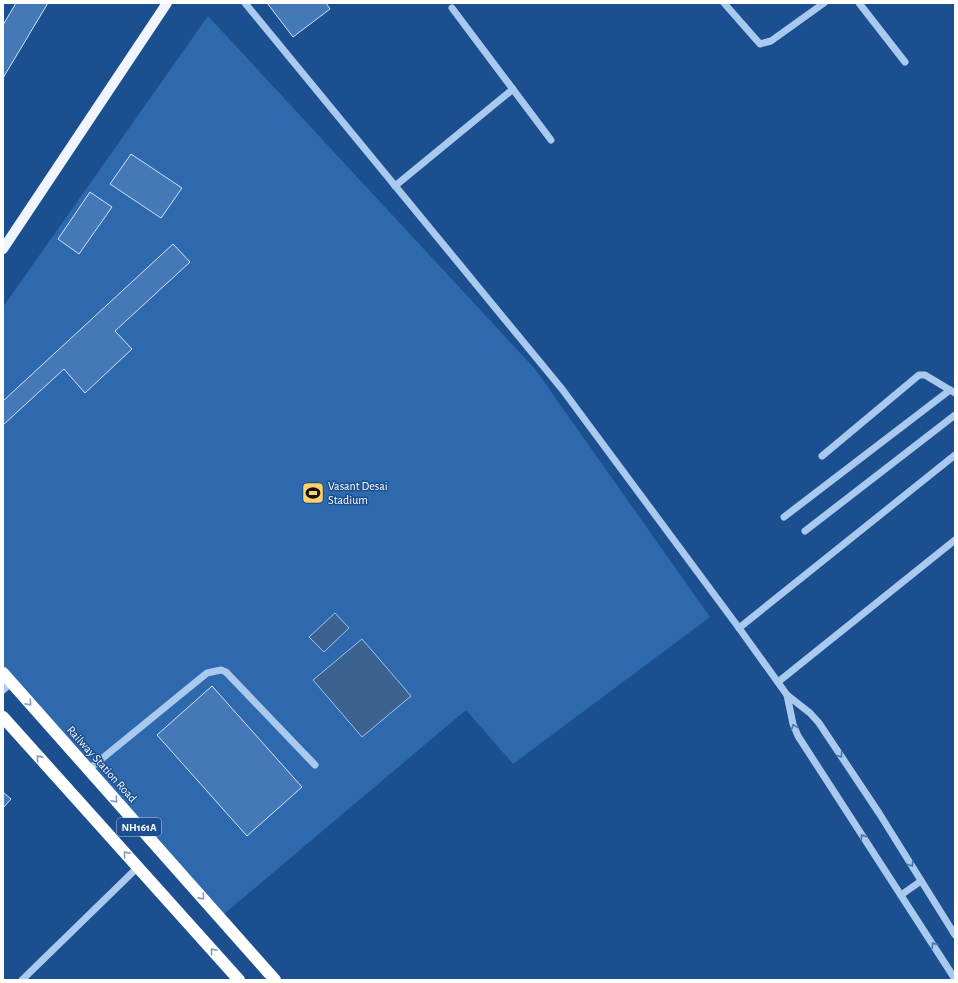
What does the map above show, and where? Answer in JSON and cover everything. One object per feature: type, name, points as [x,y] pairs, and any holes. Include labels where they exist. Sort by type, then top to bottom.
[{"type":"highway","name":"Railway Station Road","points":[[3,673],[7,687],[88,770],[275,980]]},
{"type":"highway","name":"NH161A","points":[[3,717],[240,980]]},
{"type":"main road","points":[[3,249],[167,3]]},
{"type":"street","points":[[245,3],[562,389],[787,695],[810,713],[819,723],[955,935]]},
{"type":"street","points":[[724,3],[760,44],[771,41],[824,3]]},
{"type":"street","points":[[859,3],[905,62]]},
{"type":"street","points":[[452,8],[551,140]]},
{"type":"street","points":[[395,186],[513,89]]},
{"type":"street","points":[[784,517],[952,392],[925,375],[919,375],[822,456]]},
{"type":"street","points":[[805,531],[955,415]]},
{"type":"street","points":[[739,628],[955,454]]},
{"type":"street","points":[[778,682],[955,540]]},
{"type":"street","points":[[88,770],[207,674],[221,670],[226,672],[316,765]]},
{"type":"street","points":[[787,695],[793,724],[798,736],[955,978]]},
{"type":"street","points":[[22,980],[138,867]]},
{"type":"street","points":[[901,895],[921,881]]},
{"type":"shaded area","name":"Vasant Desai Stadium","points":[[208,16],[535,369],[710,617],[513,764],[466,710],[224,914],[3,667],[3,307]]},
{"type":"shaded area","points":[[335,613],[349,628],[324,652],[309,637]]},
{"type":"shaded area","points":[[362,639],[411,696],[362,737],[313,680]]},
{"type":"building","points":[[16,3],[48,3],[3,78],[3,25]]},
{"type":"building","points":[[267,3],[326,3],[330,9],[293,37]]},
{"type":"building","points":[[131,154],[182,188],[161,218],[110,184]]},
{"type":"building","points":[[90,192],[112,207],[79,254],[58,239]]},
{"type":"building","points":[[173,244],[190,262],[115,331],[132,349],[85,393],[64,369],[3,425],[3,401]]},
{"type":"building","points":[[212,686],[302,787],[247,836],[157,735]]},
{"type":"building","points":[[3,792],[11,799],[3,808]]},
{"type":"place","name":"Vasant Desai Stadium","points":[[313,493]]}]
